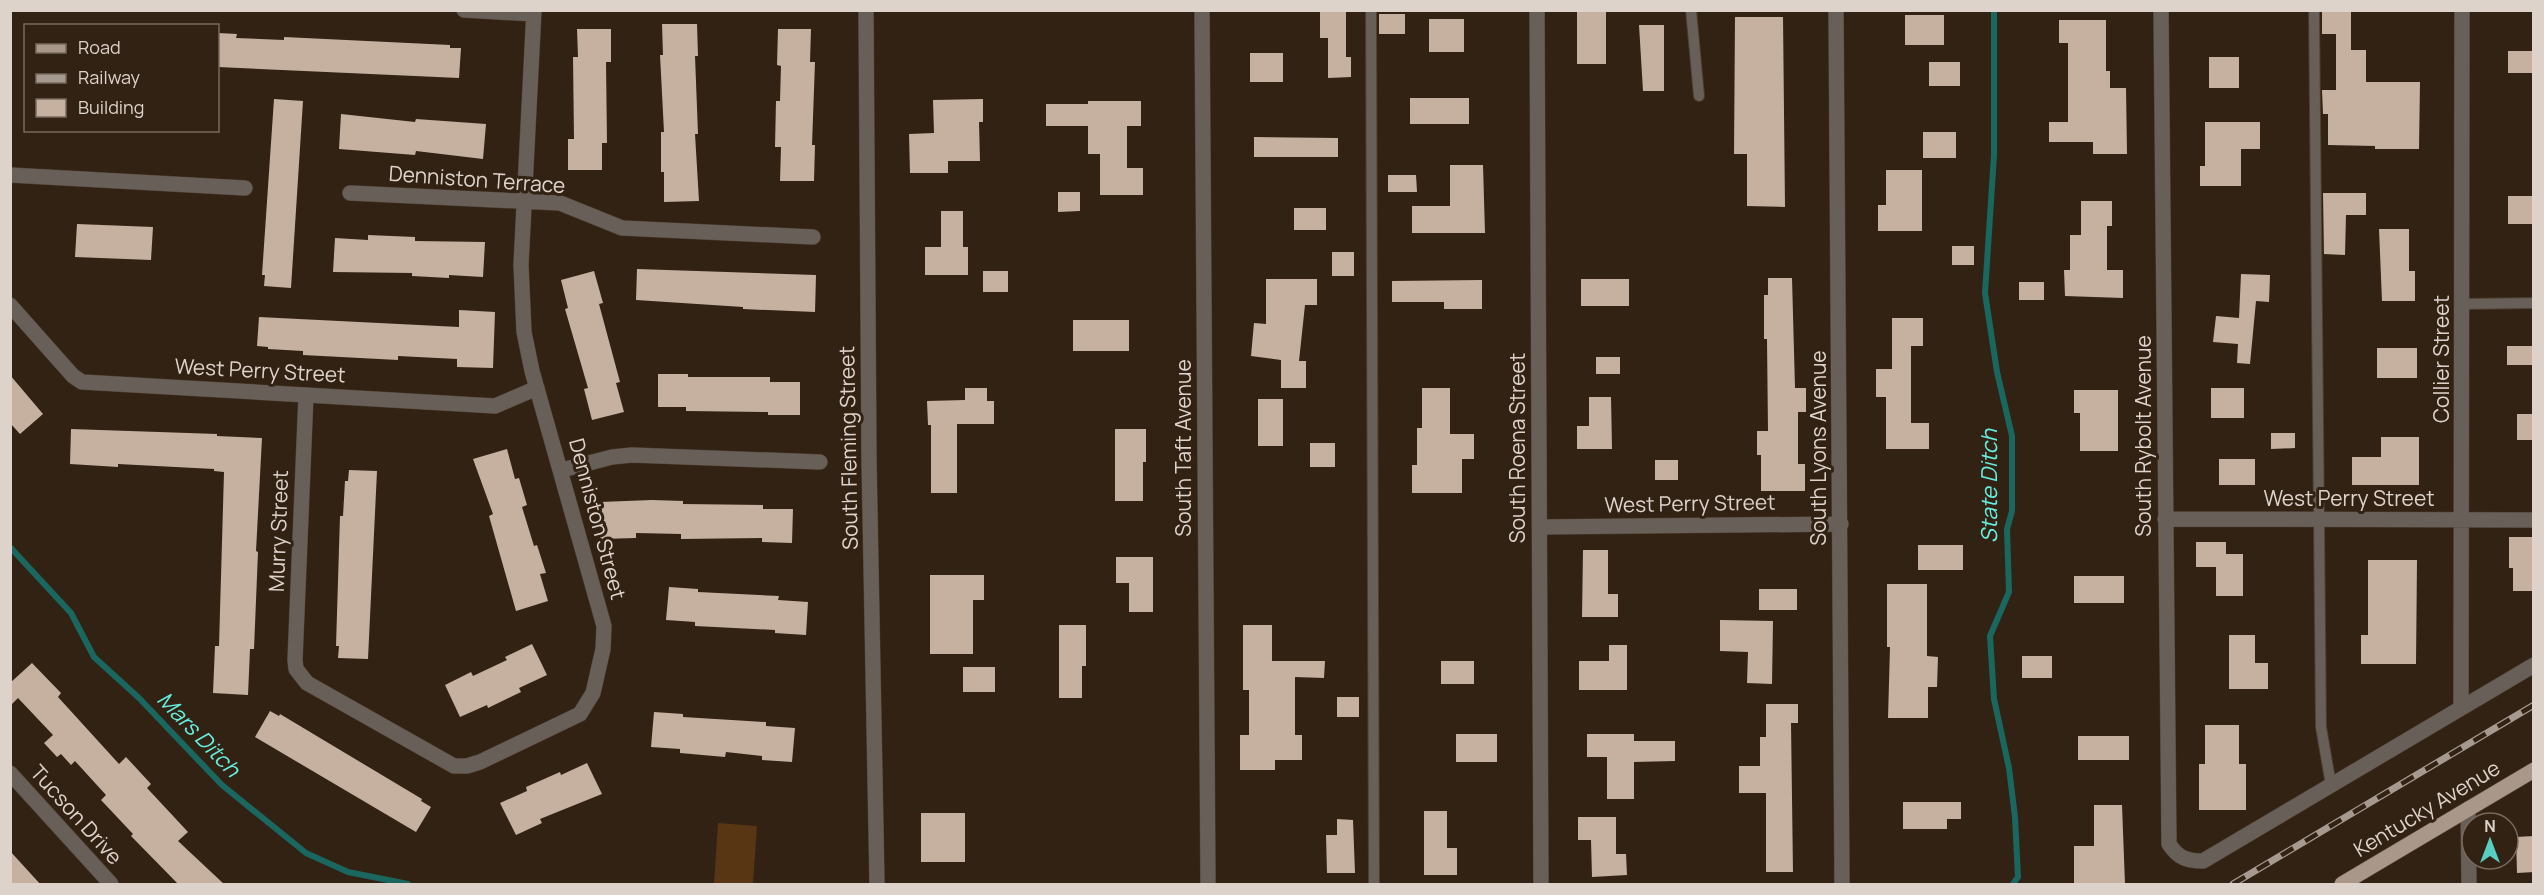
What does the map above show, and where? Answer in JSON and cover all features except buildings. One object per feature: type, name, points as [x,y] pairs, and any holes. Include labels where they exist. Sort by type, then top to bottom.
[{"type":"main road","name":"Kentucky Avenue","points":[[2343,885],[2534,770]]},
{"type":"street","points":[[464,10],[534,12]]},
{"type":"street","name":"South Fleming Street","points":[[866,10],[869,459],[877,885]]},
{"type":"street","name":"South Taft Avenue","points":[[1202,10],[1208,885]]},
{"type":"street","name":"South Roena Street","points":[[1537,10],[1541,885]]},
{"type":"street","name":"South Lyons Avenue","points":[[1836,10],[1842,885]]},
{"type":"street","name":"South Rybolt Avenue","points":[[2161,10],[2169,844],[2181,857],[2189,861],[2203,861],[2331,785]]},
{"type":"street","name":"Collier Street","points":[[2461,708],[2462,10]]},
{"type":"street","name":"Denniston Street","points":[[296,669],[307,683],[454,766],[467,766],[480,762],[580,714],[593,693],[603,649],[604,626],[562,470],[537,388],[528,353],[522,308],[521,265],[534,12]]},
{"type":"street","points":[[10,175],[245,188]]},
{"type":"street","name":"Denniston Terrace","points":[[350,193],[560,203],[622,228],[813,237]]},
{"type":"street","name":"West Perry Street","points":[[10,305],[73,376],[82,382],[495,406],[537,388]]},
{"type":"street","name":"Murry Street","points":[[296,669],[306,395]]},
{"type":"street","points":[[562,470],[612,457],[632,455],[820,462]]},
{"type":"street","name":"West Perry Street","points":[[2165,519],[2534,520]]},
{"type":"street","name":"West Perry Street","points":[[1540,527],[1841,524]]},
{"type":"street","points":[[2331,785],[2534,665]]},
{"type":"street","name":"Tucson Drive","points":[[10,773],[111,885]]},
{"type":"street","points":[[2468,809],[2469,885]]},
{"type":"lane","points":[[1371,10],[1374,885]]},
{"type":"lane","points":[[1691,10],[1699,96]]},
{"type":"lane","points":[[2314,10],[2321,727],[2331,785]]},
{"type":"lane","points":[[2463,304],[2534,303]]},
{"type":"shaded area","points":[[718,823],[757,826],[753,884],[714,884]]},
{"type":"waterway","name":"State Ditch","points":[[1994,10],[1994,155],[1985,293],[1997,372],[2012,436],[2012,511],[2007,529],[2009,592],[1990,636],[1994,699],[2009,768],[2015,817],[2018,877],[2013,884]]},
{"type":"waterway","name":"Mars Ditch","points":[[10,547],[71,613],[94,657],[139,698],[222,785],[306,853],[348,872],[408,884]]},
{"type":"railway","points":[[2233,884],[2534,705]]}]
